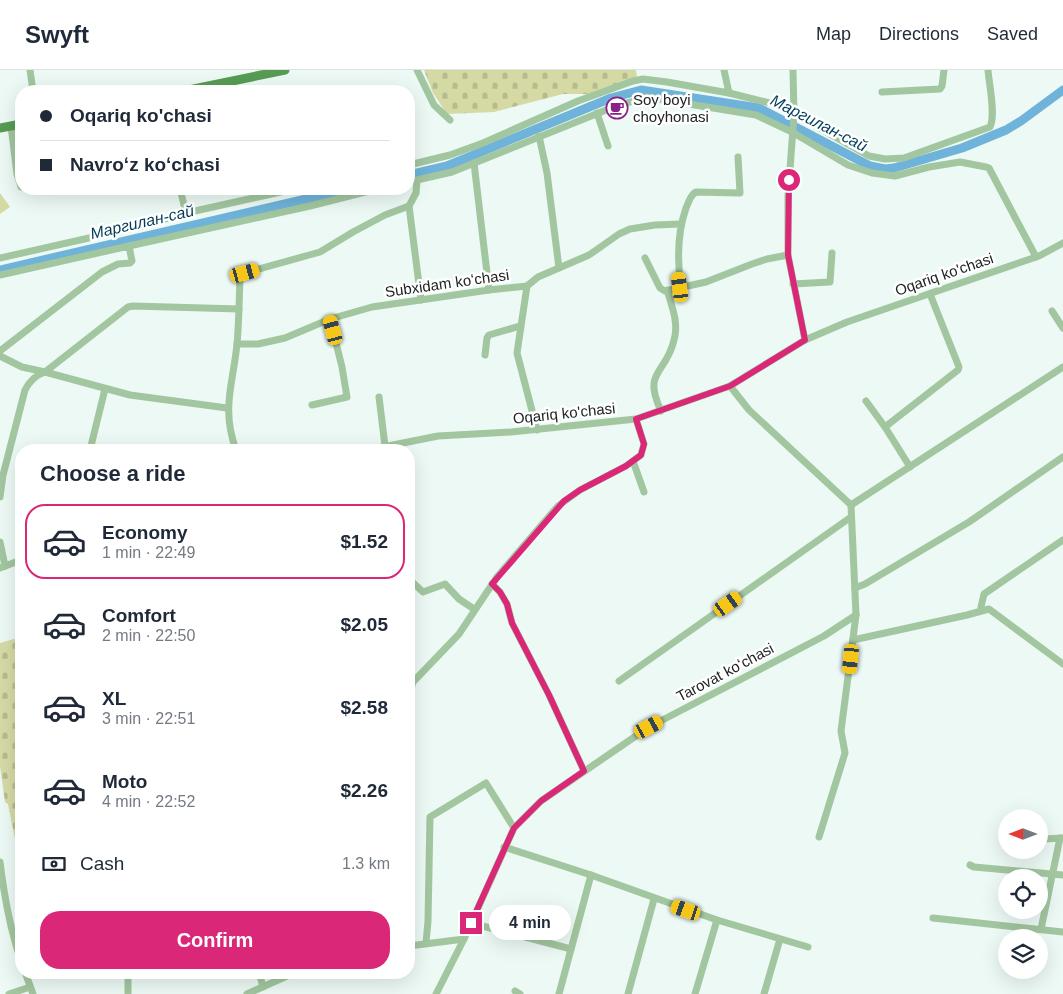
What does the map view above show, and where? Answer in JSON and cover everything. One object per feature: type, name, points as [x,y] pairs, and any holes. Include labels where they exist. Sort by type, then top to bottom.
[{"type":"main road","points":[[211,85],[279,70]]},
{"type":"main road","points":[[0,128],[15,125]]},
{"type":"street","points":[[30,70],[32,85]]},
{"type":"street","points":[[417,70],[434,105],[450,120]]},
{"type":"street","points":[[724,70],[729,93]]},
{"type":"street","points":[[793,70],[794,115],[788,196],[788,255],[805,340]]},
{"type":"street","points":[[882,92],[940,89],[944,70]]},
{"type":"street","points":[[415,163],[482,143],[578,101],[643,79],[729,93],[778,105],[869,156],[885,159],[904,158],[990,128],[992,124],[992,102],[988,70]]},
{"type":"street","points":[[415,195],[417,180],[452,172],[597,113],[646,97],[756,115],[792,132],[848,165],[872,173],[895,176],[929,167],[960,162],[989,168],[1036,257]]},
{"type":"street","points":[[597,113],[608,146]]},
{"type":"street","points":[[11,126],[15,158]]},
{"type":"street","points":[[539,136],[547,173],[559,268]]},
{"type":"street","points":[[680,287],[678,246],[681,224],[693,193],[740,193],[738,156]]},
{"type":"street","points":[[474,163],[489,290]]},
{"type":"street","points":[[182,195],[186,213]]},
{"type":"street","points":[[0,258],[267,195]]},
{"type":"street","points":[[0,275],[353,195]]},
{"type":"street","points":[[415,195],[409,206],[421,300]]},
{"type":"street","points":[[234,444],[229,428],[227,408],[237,344],[240,279],[245,273],[320,252],[385,215],[409,206]]},
{"type":"street","name":"Subxidam koʻchasi","points":[[237,344],[258,344],[285,338],[330,319],[372,307],[527,286],[538,277],[589,255],[619,234],[630,229],[655,225],[681,224]]},
{"type":"street","name":"Oqariq ko'chasi","points":[[396,444],[438,436],[537,430],[636,419],[730,386],[805,340],[847,322],[1036,257],[1063,243]]},
{"type":"street","points":[[0,351],[102,272],[118,264],[130,263],[132,261],[129,246]]},
{"type":"street","points":[[793,284],[830,282],[832,253]]},
{"type":"street","points":[[645,258],[660,289],[667,290],[706,282],[766,259],[788,255]]},
{"type":"street","points":[[527,286],[517,353],[537,430]]},
{"type":"street","points":[[661,411],[652,387],[653,381],[670,352],[676,327],[667,290]]},
{"type":"street","points":[[885,427],[958,370],[959,367],[930,294]]},
{"type":"street","points":[[0,497],[3,475],[25,390],[29,383],[39,374],[45,372],[128,307],[239,309]]},
{"type":"street","points":[[1052,311],[1063,328]]},
{"type":"street","points":[[312,405],[346,397],[342,368],[330,319]]},
{"type":"street","points":[[485,356],[489,335],[520,326]]},
{"type":"street","points":[[0,356],[22,367],[105,388],[152,398],[227,408]]},
{"type":"street","points":[[851,505],[1063,367]]},
{"type":"street","points":[[730,386],[750,410],[851,505],[856,615],[841,731],[845,753],[819,837]]},
{"type":"street","points":[[91,444],[105,388]]},
{"type":"street","points":[[379,397],[385,444]]},
{"type":"street","points":[[866,401],[910,467]]},
{"type":"street","points":[[415,680],[459,634],[492,584],[564,501],[641,455],[644,444],[636,419]]},
{"type":"street","points":[[854,588],[865,584],[969,522],[1063,457]]},
{"type":"street","points":[[632,462],[644,492]]},
{"type":"street","points":[[619,681],[851,517]]},
{"type":"street","points":[[981,607],[984,594],[1063,540]]},
{"type":"street","points":[[0,542],[2,567],[15,562]]},
{"type":"street","points":[[415,584],[423,592],[445,584],[459,599],[474,609]]},
{"type":"street","points":[[492,584],[500,592],[507,604],[512,623],[549,695],[584,771]]},
{"type":"street","points":[[853,640],[989,609],[1063,664]]},
{"type":"street","name":"Tarovat koʻchasi","points":[[436,994],[464,939],[514,828],[541,801],[649,727],[824,636],[856,615]]},
{"type":"street","points":[[426,943],[430,817],[486,783],[514,828]]},
{"type":"street","points":[[933,918],[1041,929],[1061,838],[1048,838]]},
{"type":"street","points":[[504,847],[591,875],[717,920],[808,947]]},
{"type":"street","points":[[0,862],[3,887],[15,942]]},
{"type":"street","points":[[970,865],[974,867],[1063,875]]},
{"type":"street","points":[[559,994],[591,875]]},
{"type":"street","points":[[628,994],[654,899]]},
{"type":"street","points":[[695,994],[717,920]]},
{"type":"street","points":[[471,923],[571,949]]},
{"type":"street","points":[[1048,930],[1063,932]]},
{"type":"street","points":[[415,945],[464,939]]},
{"type":"street","points":[[764,994],[780,939]]},
{"type":"street","points":[[128,979],[128,994]]},
{"type":"street","points":[[261,979],[263,987]]},
{"type":"street","points":[[247,994],[281,979]]},
{"type":"street","points":[[9,994],[32,990]]},
{"type":"green space","points":[[424,70],[636,70],[637,78],[592,94],[563,94],[494,112],[447,114],[433,93]]},
{"type":"green space","points":[[0,193],[10,207],[0,214]]},
{"type":"green space","points":[[15,639],[15,839],[8,804],[5,802],[0,766],[0,643]]},
{"type":"waterway","name":"Маргилан-сай","points":[[415,174],[447,166],[611,98],[641,90],[759,108],[870,166],[885,169],[894,168],[962,148],[1006,130],[1063,90]]},
{"type":"waterway","name":"Маргилан-сай","points":[[0,270],[323,195]]},
{"type":"place","name":"Soy boyi choyhonasi","points":[[617,108]]},
{"type":"route","points":[[471,923],[514,828],[541,801],[584,771],[549,695],[512,623],[507,604],[500,592],[492,584],[558,506],[580,490],[626,466],[641,455],[644,444],[636,419],[730,386],[805,340],[788,255],[789,180]]}]
